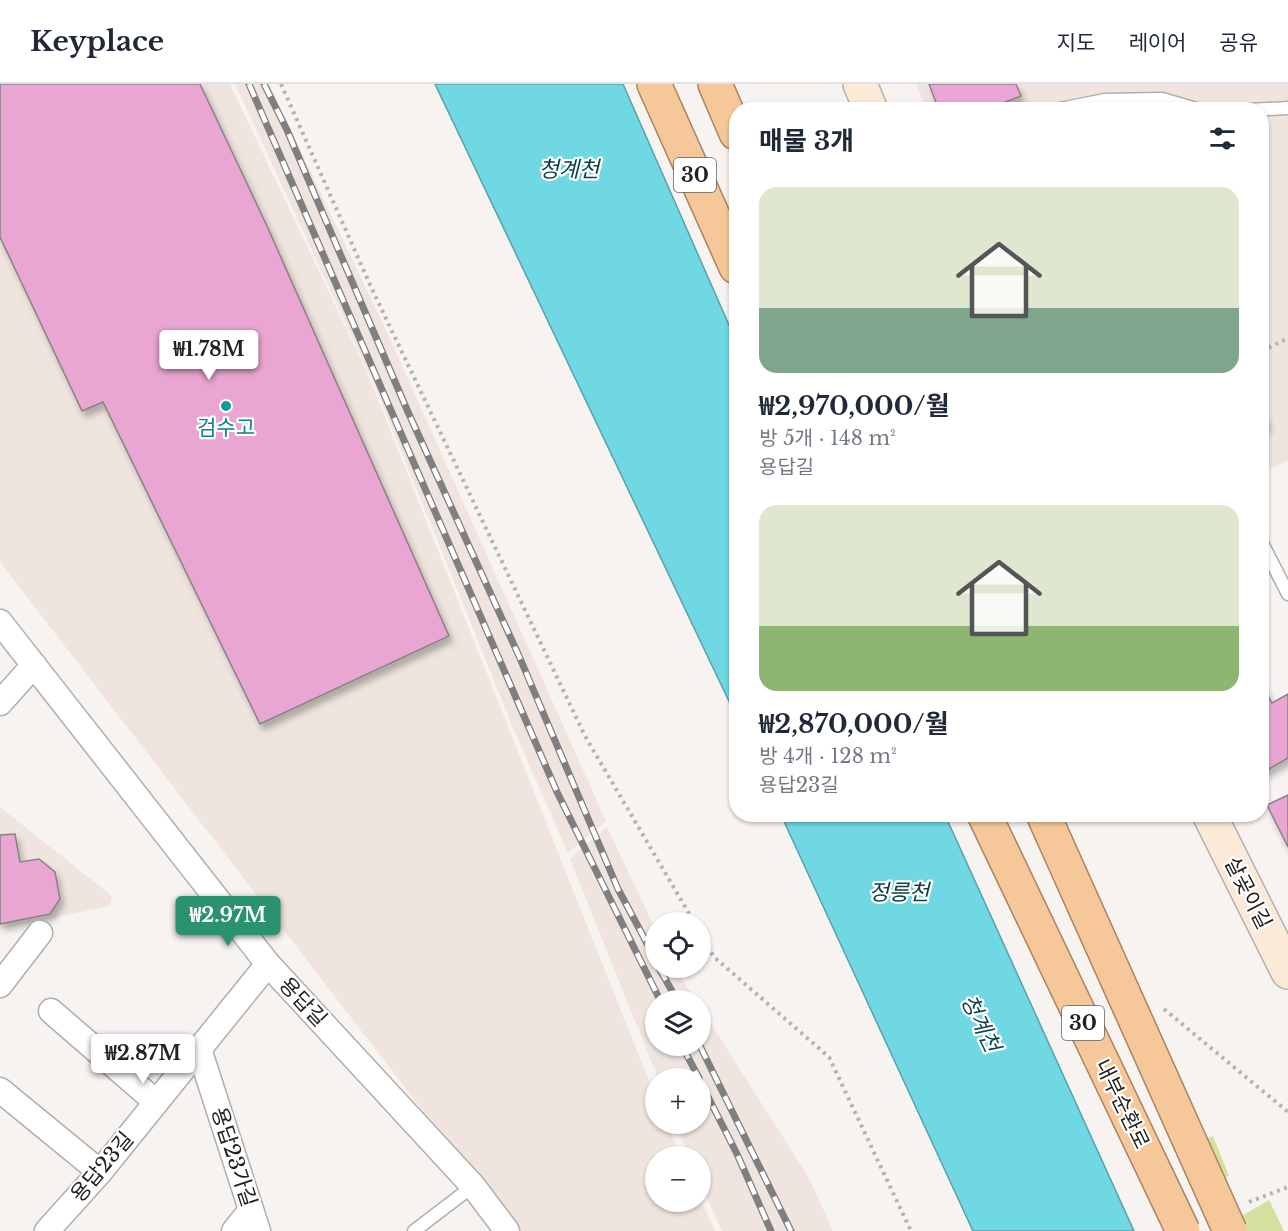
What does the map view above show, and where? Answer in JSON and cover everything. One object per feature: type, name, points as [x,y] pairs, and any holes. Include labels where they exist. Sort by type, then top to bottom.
[{"type":"highway","name":"30","points":[[654,84],[729,251]]},
{"type":"highway","points":[[715,84],[729,117]]},
{"type":"highway","name":"내부순환로","points":[[988,822],[1183,1231]]},
{"type":"highway","name":"30","points":[[1047,822],[1230,1231]]},
{"type":"highway","points":[[1169,1094],[1246,1231]]},
{"type":"main road","points":[[860,84],[868,102]]},
{"type":"main road","name":"살곶이길","points":[[1213,822],[1288,972]]},
{"type":"street","name":"용답길","points":[[0,622],[268,964],[473,1186],[507,1231]]},
{"type":"street","points":[[0,703],[34,665]]},
{"type":"street","points":[[0,985],[40,933]]},
{"type":"street","name":"용답23길","points":[[47,1231],[100,1172],[268,964]]},
{"type":"street","points":[[51,1011],[156,1102]]},
{"type":"street","name":"용답23가길","points":[[199,1049],[254,1221]]},
{"type":"street","points":[[0,1090],[100,1172]]},
{"type":"street","points":[[234,1231],[254,1221]]},
{"type":"lane","points":[[1095,102],[1162,99],[1172,102]]},
{"type":"lane","points":[[1269,109],[1288,108]]},
{"type":"lane","points":[[1269,557],[1288,594]]},
{"type":"lane","points":[[414,1231],[473,1186]]},
{"type":"path","points":[[281,84],[371,287],[585,736],[688,912]]},
{"type":"path","points":[[1269,348],[1288,339]]},
{"type":"path","points":[[711,952],[714,957],[829,1057],[911,1231]]},
{"type":"path","points":[[1176,1019],[1288,1112]]},
{"type":"path","points":[[1257,1199],[1288,1187]]},
{"type":"shaded area","points":[[0,84],[230,84],[367,372],[645,1071],[645,1134],[672,1134],[677,1146],[645,1146],[645,1212],[706,1212],[715,1231],[494,1231],[433,1124],[0,562]]},
{"type":"shaded area","points":[[235,84],[269,84],[391,341],[606,821],[568,853],[514,730],[376,389]]},
{"type":"shaded area","points":[[916,84],[1288,84],[1288,461],[1269,469],[1269,102],[923,102]]},
{"type":"shaded area","points":[[0,807],[112,896],[110,906],[0,929]]},
{"type":"shaded area","points":[[607,827],[647,912],[645,912],[645,978],[681,978],[689,990],[645,990],[645,1046],[570,859]]},
{"type":"shaded area","points":[[711,1024],[809,1178],[833,1231],[722,1231],[711,1207],[711,1146],[685,1146],[680,1134],[711,1134],[711,1068],[654,1068],[649,1056],[711,1056]]},
{"type":"green space","points":[[1213,1136],[1229,1176],[1211,1183],[1195,1143]]},
{"type":"green space","points":[[1269,1200],[1284,1231],[1216,1231]]},
{"type":"water","name":"청계천","points":[[435,84],[623,84],[729,325],[729,701]]},
{"type":"water","name":"청계천","points":[[784,822],[948,822],[1134,1231],[973,1231]]},
{"type":"building","name":"검수고","points":[[0,84],[200,84],[267,226],[449,636],[260,724],[103,402],[82,411],[0,237]]},
{"type":"building","points":[[929,84],[1016,84],[1021,96],[1006,102],[936,102]]},
{"type":"building","points":[[1288,694],[1288,758],[1269,769],[1269,698],[1272,703]]},
{"type":"building","points":[[1288,795],[1288,847],[1269,809],[1269,804]]},
{"type":"building","points":[[15,834],[20,862],[39,859],[55,872],[60,899],[50,914],[0,924],[0,835]]},
{"type":"railway","points":[[249,84],[557,792],[655,990]]},
{"type":"railway","points":[[264,84],[287,130],[408,412],[519,656],[618,889],[645,939]]},
{"type":"railway","points":[[665,978],[671,990]]},
{"type":"railway","points":[[687,1056],[694,1068]]},
{"type":"railway","points":[[705,1056],[791,1231]]},
{"type":"railway","points":[[711,1103],[737,1154],[771,1231]]},
{"type":"place","name":"검수고","points":[[226,406]]},
{"type":"water label","name":"정릉천","points":[[899,892]]}]
